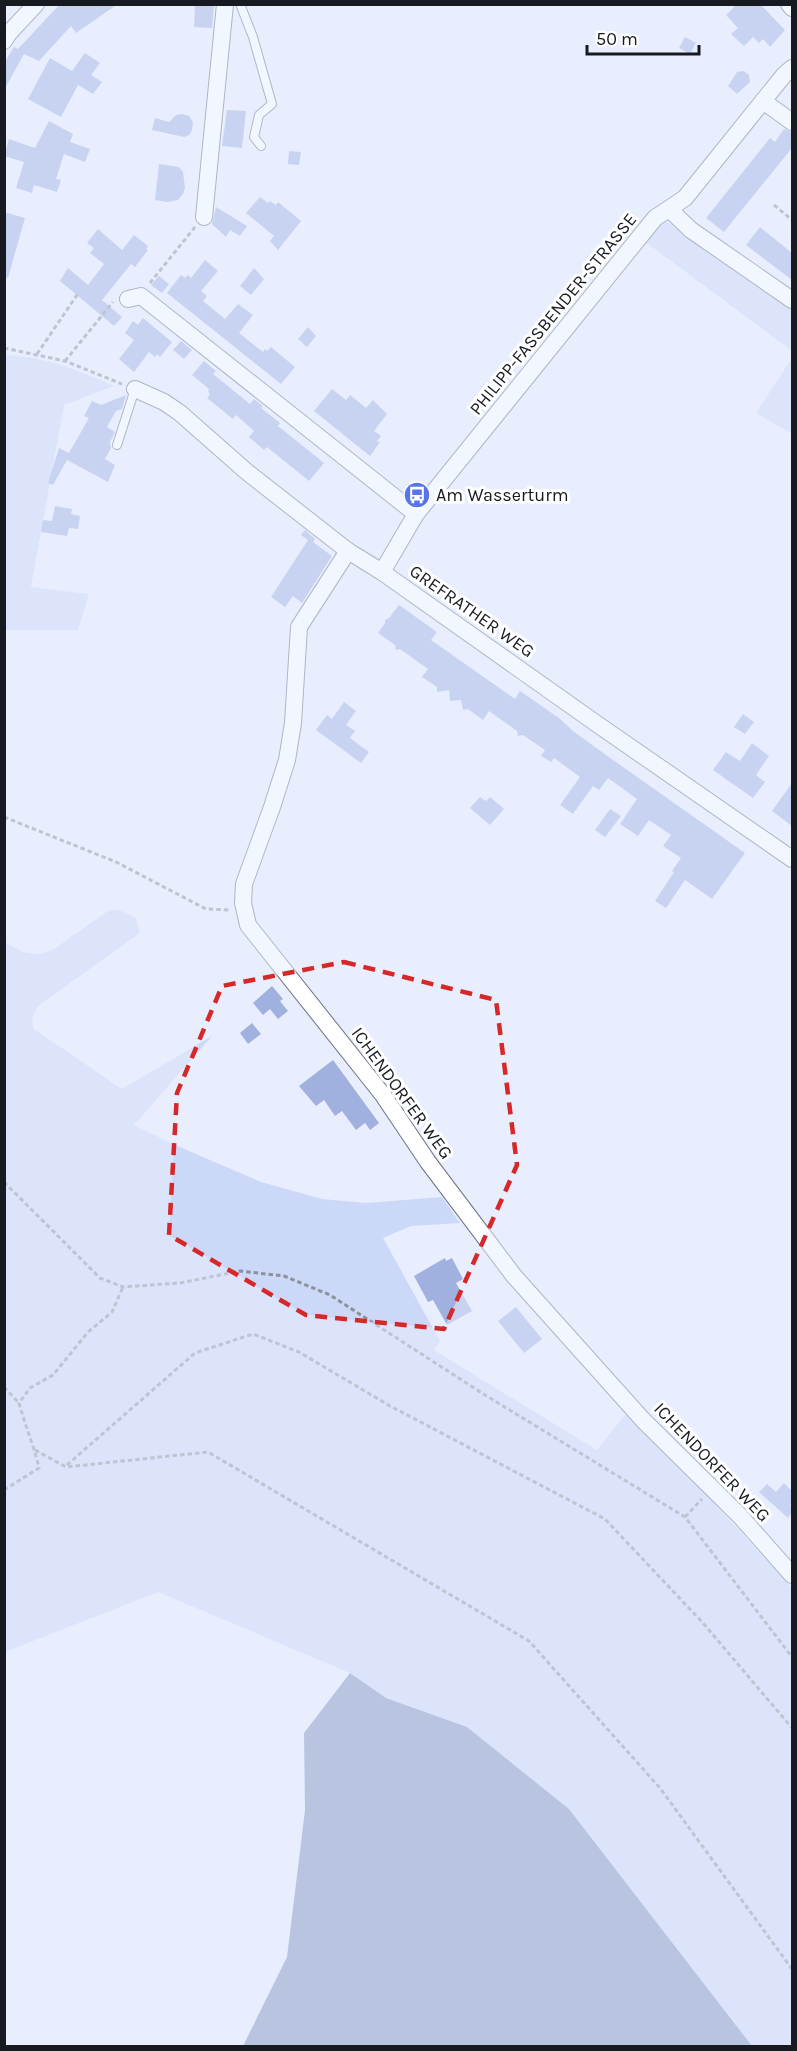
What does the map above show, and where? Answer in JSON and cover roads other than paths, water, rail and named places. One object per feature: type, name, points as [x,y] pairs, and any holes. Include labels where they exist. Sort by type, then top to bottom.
[{"type":"street","points":[[4,41],[36,4]]},
{"type":"street","points":[[204,217],[225,4]]},
{"type":"street","points":[[789,4],[792,8]]},
{"type":"street","name":"PHILIPP-FASSBENDER-STRASSE","points":[[382,572],[416,514],[655,218],[685,198],[792,68]]},
{"type":"street","points":[[763,101],[792,122]]},
{"type":"street","points":[[669,209],[691,230],[792,300]]},
{"type":"street","points":[[134,297],[416,514]]},
{"type":"street","name":"GREFRATHER WEG","points":[[135,389],[164,402],[180,413],[248,472],[348,551],[382,572],[792,859]]},
{"type":"street","name":"ICHENDORFER WEG","points":[[348,551],[299,627],[293,723],[287,760],[272,807],[247,871],[243,894],[248,925],[383,1095],[428,1162],[496,1254],[643,1419],[740,1516],[792,1575]]},
{"type":"lane","points":[[240,4],[253,37],[272,104],[259,115],[254,137],[261,146]]},
{"type":"lane","points":[[117,446],[135,389]]},
{"type":"place","name":"Am Wasserturm","points":[[417,495]]}]
